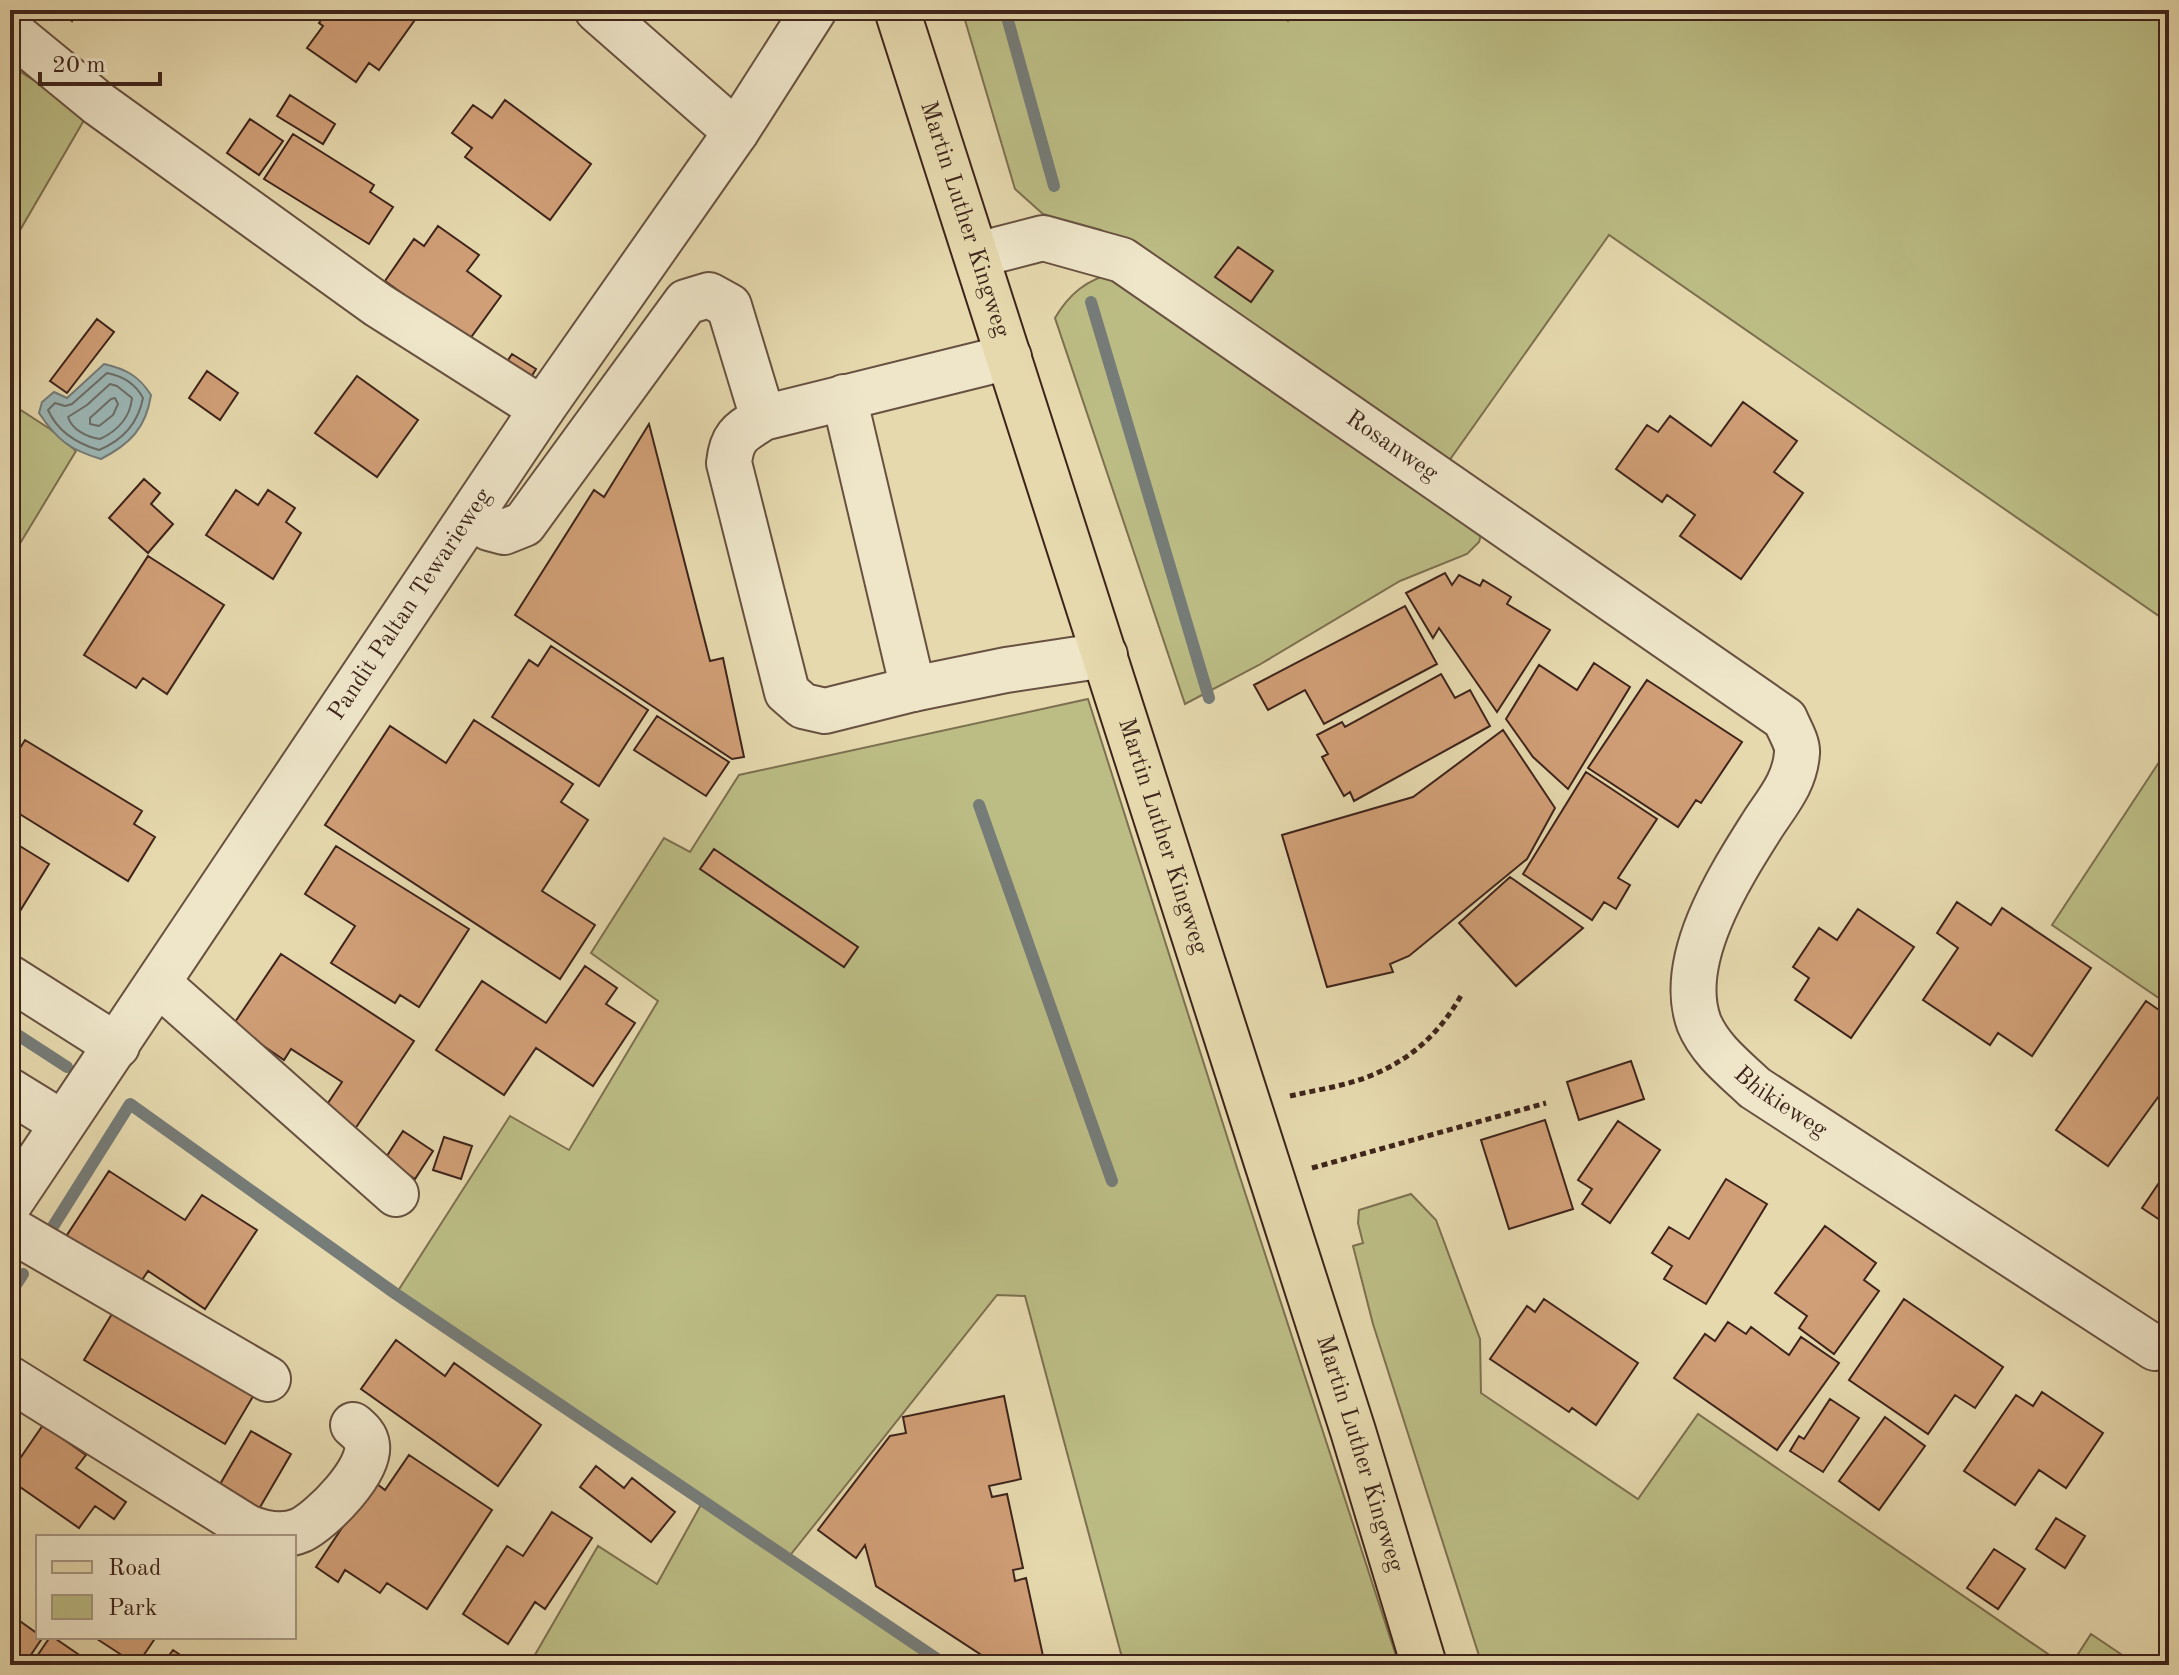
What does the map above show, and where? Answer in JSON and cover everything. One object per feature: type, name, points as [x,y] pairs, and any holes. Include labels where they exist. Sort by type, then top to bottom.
[{"type":"main road","name":"Martin Luther Kingweg","points":[[897,10],[1353,1431],[1424,1665]]},
{"type":"street","points":[[597,10],[736,132]]},
{"type":"street","name":"Pandit Paltan Tewarieweg","points":[[10,1203],[542,409],[736,132],[814,10]]},
{"type":"street","points":[[10,31],[99,104],[378,305],[542,409]]},
{"type":"street","name":"Rosanweg","points":[[977,255],[1043,238],[1122,260],[1785,719]]},
{"type":"street","points":[[471,517],[489,528],[504,532],[524,524],[686,302],[709,295],[729,306],[763,418]]},
{"type":"street","points":[[1009,357],[763,418],[739,434],[731,445],[729,463],[787,692],[803,706],[825,711],[1006,670],[1105,655]]},
{"type":"street","points":[[844,397],[913,689]]},
{"type":"street","name":"Bhikieweg","points":[[1785,719],[1798,750],[1790,784],[1725,887],[1700,948],[1692,990],[1699,1022],[1710,1043],[1755,1088],[2155,1348]]},
{"type":"street","points":[[10,978],[117,1046]]},
{"type":"street","points":[[159,984],[396,1194]]},
{"type":"street","points":[[10,1091],[62,1123]]},
{"type":"street","points":[[10,1229],[268,1379]]},
{"type":"street","points":[[10,1379],[247,1527],[274,1535],[301,1530],[322,1514],[353,1480],[365,1462],[368,1447],[365,1438],[353,1425]]},
{"type":"path","points":[[1289,1096],[1369,1077],[1388,1066],[1430,1040],[1462,994]]},
{"type":"path","points":[[1311,1168],[1546,1103]]},
{"type":"green space","points":[[962,10],[1270,10],[1288,21],[1295,10],[2169,10],[2169,623],[1609,235],[1446,465],[1101,230],[1043,214],[1015,189]]},
{"type":"green space","points":[[10,65],[87,115],[16,237],[10,233]]},
{"type":"green space","points":[[1115,273],[1483,528],[1479,542],[1467,554],[1400,581],[1259,665],[1185,704],[1055,318],[1080,289],[1096,279]]},
{"type":"green space","points":[[10,403],[50,429],[76,451],[10,560]]},
{"type":"green space","points":[[1088,699],[1399,1665],[1124,1665],[1025,1296],[997,1295],[788,1558],[946,1665],[529,1665],[598,1546],[657,1584],[703,1501],[396,1294],[510,1116],[569,1150],[658,1001],[591,953],[664,838],[690,852],[739,775]]},
{"type":"green space","points":[[2169,747],[2169,1005],[2052,925]]},
{"type":"green space","points":[[1411,1194],[1436,1220],[1480,1339],[1481,1393],[1638,1499],[1698,1414],[2064,1665],[1482,1665],[1373,1324],[1353,1246],[1363,1243],[1358,1223],[1359,1210]]},
{"type":"green space","points":[[2091,1634],[2137,1665],[2071,1665]]},
{"type":"water","points":[[104,364],[131,374],[151,395],[145,417],[135,434],[101,459],[65,443],[39,413],[42,402],[54,392],[67,398]]},
{"type":"building","points":[[36,10],[79,10],[72,21],[57,11],[51,20]]},
{"type":"building","points":[[328,10],[422,10],[379,70],[369,63],[356,82],[307,48],[323,26],[319,23]]},
{"type":"building","points":[[290,95],[335,124],[323,144],[277,116]]},
{"type":"building","points":[[505,100],[591,164],[550,220],[465,157],[472,148],[452,133],[473,105],[492,118]]},
{"type":"building","points":[[250,119],[283,141],[259,175],[227,153]]},
{"type":"building","points":[[293,134],[374,185],[370,192],[393,207],[369,244],[264,179]]},
{"type":"building","points":[[438,226],[479,255],[467,271],[501,296],[464,347],[398,300],[403,294],[385,281],[414,239],[424,246]]},
{"type":"building","points":[[1238,247],[1273,271],[1251,302],[1215,277]]},
{"type":"building","points":[[97,319],[114,332],[67,393],[50,381]]},
{"type":"building","points":[[512,354],[536,369],[522,392],[497,377]]},
{"type":"building","points":[[207,371],[238,393],[220,420],[189,398]]},
{"type":"building","points":[[357,376],[418,420],[377,477],[315,433]]},
{"type":"building","points":[[1743,402],[1797,441],[1774,472],[1803,493],[1741,579],[1680,536],[1695,515],[1667,495],[1662,502],[1616,469],[1647,425],[1658,432],[1670,416],[1711,446]]},
{"type":"building","points":[[649,424],[710,661],[723,658],[744,757],[732,759],[515,615],[594,490],[604,497]]},
{"type":"building","points":[[144,479],[160,493],[151,504],[173,524],[148,553],[109,518]]},
{"type":"building","points":[[236,490],[258,505],[268,490],[295,508],[286,522],[301,533],[273,579],[206,535]]},
{"type":"building","points":[[148,556],[224,605],[167,694],[143,678],[136,688],[84,655]]},
{"type":"building","points":[[1445,573],[1452,585],[1459,575],[1480,586],[1483,580],[1511,597],[1507,604],[1550,630],[1497,712],[1439,628],[1433,638],[1406,593]]},
{"type":"building","points":[[1405,606],[1437,664],[1324,724],[1305,690],[1268,710],[1254,685]]},
{"type":"building","points":[[551,646],[648,710],[599,786],[492,717],[529,660],[538,666]]},
{"type":"building","points":[[1594,663],[1630,687],[1568,789],[1533,757],[1506,719],[1539,665],[1577,690]]},
{"type":"building","points":[[1441,674],[1455,698],[1470,690],[1490,726],[1354,801],[1350,792],[1344,796],[1322,757],[1328,754],[1317,735],[1342,722],[1345,727]]},
{"type":"building","points":[[1647,680],[1742,742],[1701,803],[1696,800],[1678,827],[1588,768]]},
{"type":"building","points":[[657,716],[729,762],[706,796],[634,750]]},
{"type":"building","points":[[474,720],[573,784],[561,802],[588,820],[542,891],[595,925],[560,979],[325,825],[390,726],[446,763]]},
{"type":"building","points":[[1503,730],[1555,808],[1527,859],[1409,956],[1390,964],[1393,972],[1327,987],[1282,835],[1413,797]]},
{"type":"building","points":[[25,740],[142,811],[134,824],[155,837],[128,881],[10,808],[10,764]]},
{"type":"building","points":[[1586,772],[1657,819],[1618,878],[1630,885],[1616,909],[1604,902],[1592,920],[1523,874]]},
{"type":"building","points":[[10,840],[49,864],[20,911],[10,904]]},
{"type":"building","points":[[336,846],[469,929],[419,1007],[400,995],[395,1003],[331,963],[355,926],[305,894]]},
{"type":"building","points":[[714,849],[858,947],[844,967],[700,869]]},
{"type":"building","points":[[1510,877],[1583,928],[1516,986],[1459,923]]},
{"type":"building","points":[[1957,902],[1991,925],[2002,908],[2091,968],[2032,1056],[1998,1033],[1990,1045],[1923,1000],[1958,948],[1937,933]]},
{"type":"building","points":[[1858,909],[1914,947],[1851,1038],[1795,1000],[1809,978],[1793,967],[1819,928],[1837,940]]},
{"type":"building","points":[[281,954],[414,1041],[353,1132],[322,1112],[342,1082],[291,1049],[284,1060],[233,1025]]},
{"type":"building","points":[[585,966],[617,988],[606,1004],[635,1023],[593,1086],[536,1048],[504,1095],[436,1050],[482,981],[546,1023]]},
{"type":"building","points":[[2146,1001],[2169,1017],[2169,1082],[2108,1166],[2056,1130]]},
{"type":"building","points":[[1631,1061],[1644,1099],[1579,1120],[1567,1082]]},
{"type":"building","points":[[1545,1120],[1573,1209],[1509,1229],[1481,1140]]},
{"type":"building","points":[[1618,1121],[1660,1150],[1610,1223],[1582,1204],[1592,1189],[1578,1180]]},
{"type":"building","points":[[403,1131],[433,1151],[415,1179],[385,1159]]},
{"type":"building","points":[[444,1137],[472,1146],[461,1179],[433,1170]]},
{"type":"building","points":[[2169,1168],[2169,1226],[2142,1208]]},
{"type":"building","points":[[109,1171],[185,1220],[202,1195],[257,1230],[205,1309],[148,1271],[138,1286],[65,1238]]},
{"type":"building","points":[[1726,1179],[1767,1204],[1706,1304],[1664,1279],[1672,1266],[1652,1253],[1669,1227],[1689,1239]]},
{"type":"building","points":[[1825,1226],[1876,1263],[1864,1280],[1879,1291],[1834,1354],[1799,1328],[1807,1316],[1775,1293]]},
{"type":"building","points":[[1544,1299],[1638,1363],[1596,1425],[1572,1408],[1569,1412],[1490,1359],[1527,1306],[1535,1312]]},
{"type":"building","points":[[1904,1299],[2003,1367],[1975,1408],[1955,1395],[1928,1434],[1849,1380]]},
{"type":"building","points":[[118,1304],[258,1388],[225,1444],[84,1360]]},
{"type":"building","points":[[1728,1322],[1746,1334],[1751,1327],[1789,1355],[1801,1337],[1839,1363],[1777,1450],[1674,1378],[1705,1334],[1715,1341]]},
{"type":"building","points":[[396,1340],[445,1376],[454,1363],[541,1425],[498,1486],[361,1389]]},
{"type":"building","points":[[2042,1392],[2103,1433],[2066,1488],[2039,1470],[2015,1505],[1964,1471],[2016,1395],[2033,1406]]},
{"type":"building","points":[[1004,1396],[1021,1479],[989,1486],[992,1497],[1007,1494],[1023,1568],[1013,1570],[1015,1581],[1026,1578],[1045,1665],[991,1665],[992,1662],[876,1586],[865,1545],[856,1558],[818,1530],[890,1436],[906,1433],[903,1417]]},
{"type":"building","points":[[1830,1399],[1859,1418],[1823,1472],[1790,1451],[1799,1436],[1804,1439]]},
{"type":"building","points":[[1885,1417],[1925,1446],[1879,1510],[1839,1481]]},
{"type":"building","points":[[43,1425],[86,1455],[76,1468],[126,1502],[114,1519],[95,1506],[79,1528],[10,1480],[10,1473]]},
{"type":"building","points":[[251,1431],[291,1454],[259,1509],[219,1486]]},
{"type":"building","points":[[409,1455],[492,1510],[427,1609],[387,1583],[380,1593],[345,1570],[338,1582],[316,1567],[373,1481],[385,1490]]},
{"type":"building","points":[[596,1466],[624,1488],[632,1478],[675,1512],[651,1542],[580,1487]]},
{"type":"building","points":[[552,1512],[592,1538],[545,1609],[535,1602],[508,1644],[463,1614],[507,1546],[523,1556]]},
{"type":"building","points":[[2056,1518],[2085,1536],[2065,1568],[2036,1549]]},
{"type":"building","points":[[1994,1549],[2025,1569],[1998,1609],[1967,1588]]},
{"type":"building","points":[[10,1614],[36,1633],[36,1639],[42,1639],[24,1665],[10,1665]]},
{"type":"building","points":[[49,1639],[56,1639],[94,1665],[31,1665]]},
{"type":"building","points":[[97,1639],[155,1639],[137,1665]]},
{"type":"building","points":[[173,1650],[195,1665],[162,1665]]},
{"type":"waterway","points":[[1005,10],[1054,186]]},
{"type":"waterway","points":[[1091,302],[1209,698]]},
{"type":"waterway","points":[[979,805],[1112,1181]]},
{"type":"waterway","points":[[10,1030],[67,1067]]},
{"type":"waterway","points":[[47,1236],[130,1104],[396,1294],[946,1665]]},
{"type":"waterway","points":[[10,1294],[23,1274]]}]
